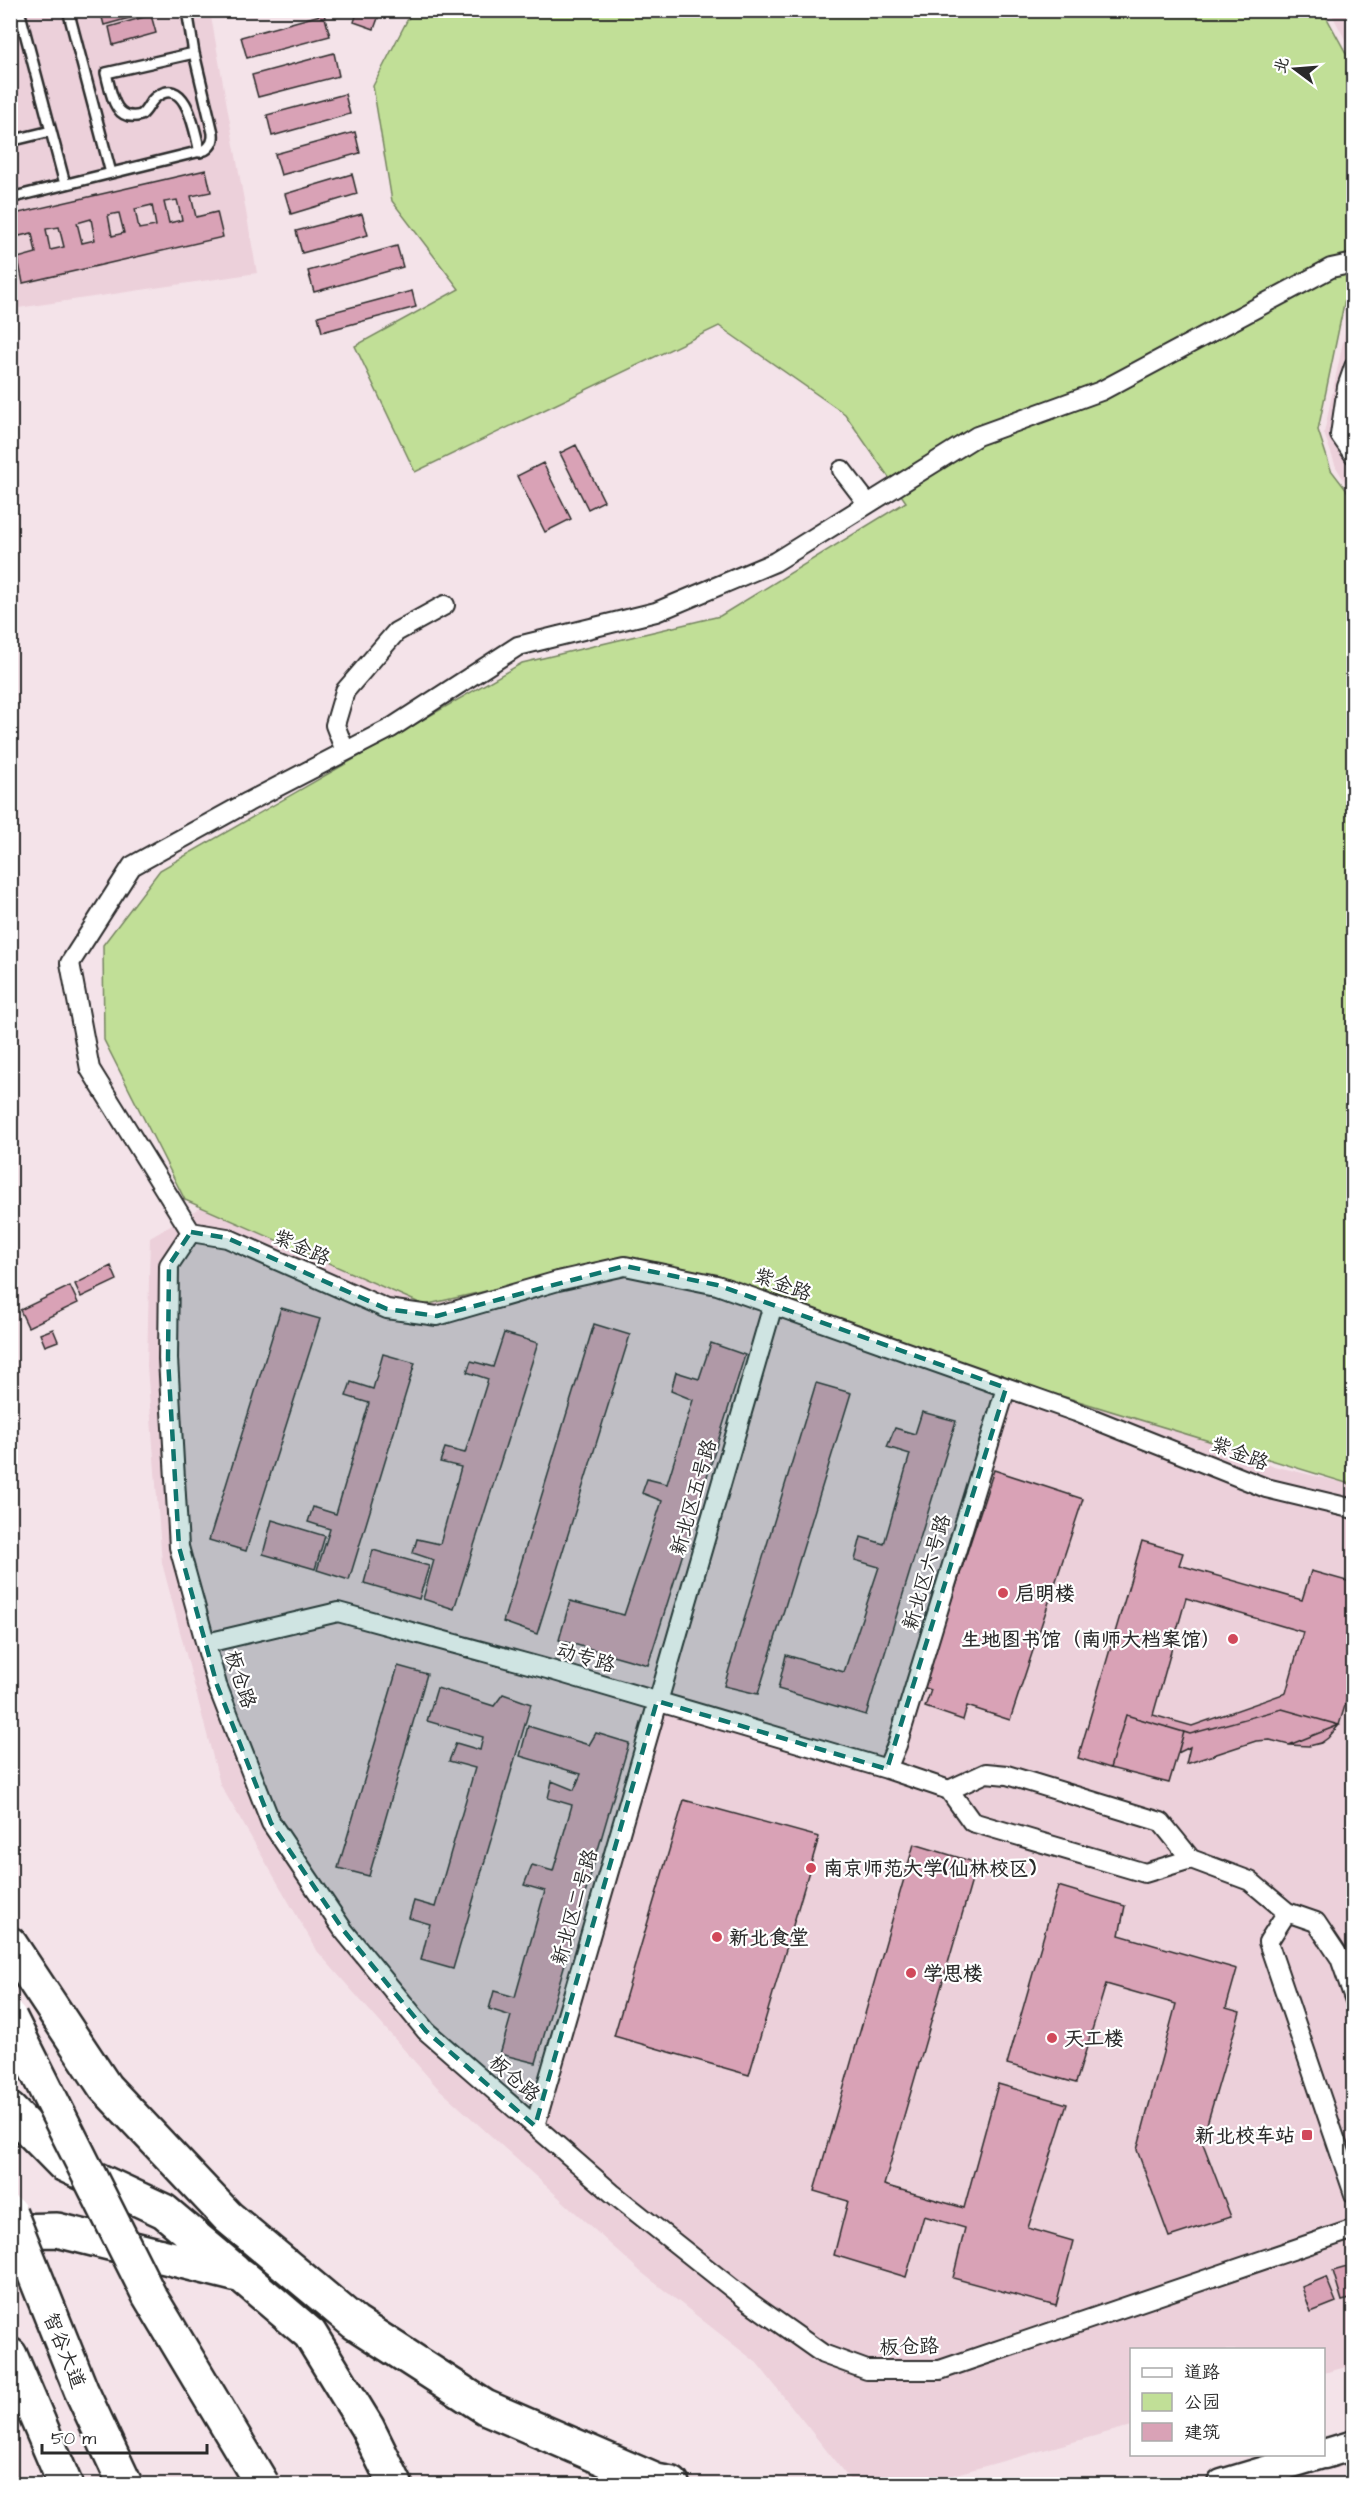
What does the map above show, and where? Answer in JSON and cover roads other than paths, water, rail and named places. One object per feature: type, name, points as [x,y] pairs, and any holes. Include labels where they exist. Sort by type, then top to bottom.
[{"type":"highway","points":[[10,1944],[105,2087],[228,2217],[355,2323],[485,2407],[656,2481],[672,2484]]},
{"type":"highway","points":[[10,2018],[149,2295],[262,2484]]},
{"type":"highway","points":[[10,2110],[63,2164],[164,2211],[310,2334],[367,2427],[395,2484]]},
{"type":"highway","name":"智谷大道","points":[[10,2213],[81,2390],[125,2484]]},
{"type":"highway","points":[[10,2231],[57,2230],[242,2276]]},
{"type":"highway","points":[[10,2355],[65,2484]]},
{"type":"main road","points":[[1325,2453],[1353,2445]]},
{"type":"main road","points":[[1222,2484],[1316,2456]]},
{"type":"street","points":[[191,1232],[90,1069],[70,963],[132,866],[391,728],[518,646],[656,612],[774,562],[977,436],[1101,391],[1331,268],[1353,263]]},
{"type":"street","points":[[1353,366],[1347,387],[1340,435],[1353,454]]},
{"type":"street","points":[[842,470],[868,504]]},
{"type":"street","points":[[345,751],[335,725],[345,691],[396,632],[445,604]]},
{"type":"street","name":"紫金路","points":[[191,1232],[227,1239],[387,1309],[437,1316],[558,1281],[625,1266],[717,1285],[1076,1412],[1266,1488],[1353,1509]]},
{"type":"street","name":"板仓路","points":[[191,1232],[169,1265],[168,1359],[179,1547],[217,1685],[271,1823],[337,1921],[426,2031],[612,2193],[748,2301],[823,2354],[867,2370],[940,2370],[1353,2229]]},
{"type":"street","name":"新北区五号路","points":[[657,1701],[773,1305]]},
{"type":"street","name":"新北区六号路","points":[[887,1769],[897,1744],[1006,1388]]},
{"type":"street","name":"动专路","points":[[207,1643],[338,1612],[551,1670],[887,1769],[950,1790]]},
{"type":"street","name":"新北区二号路","points":[[535,2126],[657,1701]]},
{"type":"street","points":[[1191,1859],[1145,1873],[972,1822],[950,1790],[986,1773],[1007,1775],[1161,1822],[1191,1859],[1250,1881],[1287,1912],[1316,1922],[1340,1958],[1353,1998]]},
{"type":"street","points":[[1287,1912],[1268,1942],[1353,2194]]},
{"type":"lane","points":[[19,10],[65,184]]},
{"type":"lane","points":[[68,10],[111,173]]},
{"type":"lane","points":[[10,198],[200,152],[208,147],[213,138],[187,10]]},
{"type":"lane","points":[[194,53],[106,73],[114,104],[123,114],[129,116],[146,112],[151,102],[162,94],[169,93],[181,98],[188,109],[200,152]]},
{"type":"lane","points":[[10,141],[51,130]]},
{"type":"place","name":"启明楼","points":[[1003,1593]]},
{"type":"place","name":"生地图书馆（南师大档案馆）","points":[[1233,1639]]},
{"type":"place","name":"南京师范大学(仙林校区)","points":[[811,1868]]},
{"type":"place","name":"新北食堂","points":[[717,1937]]},
{"type":"place","name":"学思楼","points":[[911,1973]]},
{"type":"place","name":"天工楼","points":[[1052,2038]]},
{"type":"place","name":"新北校车站","points":[[1307,2135]]}]
